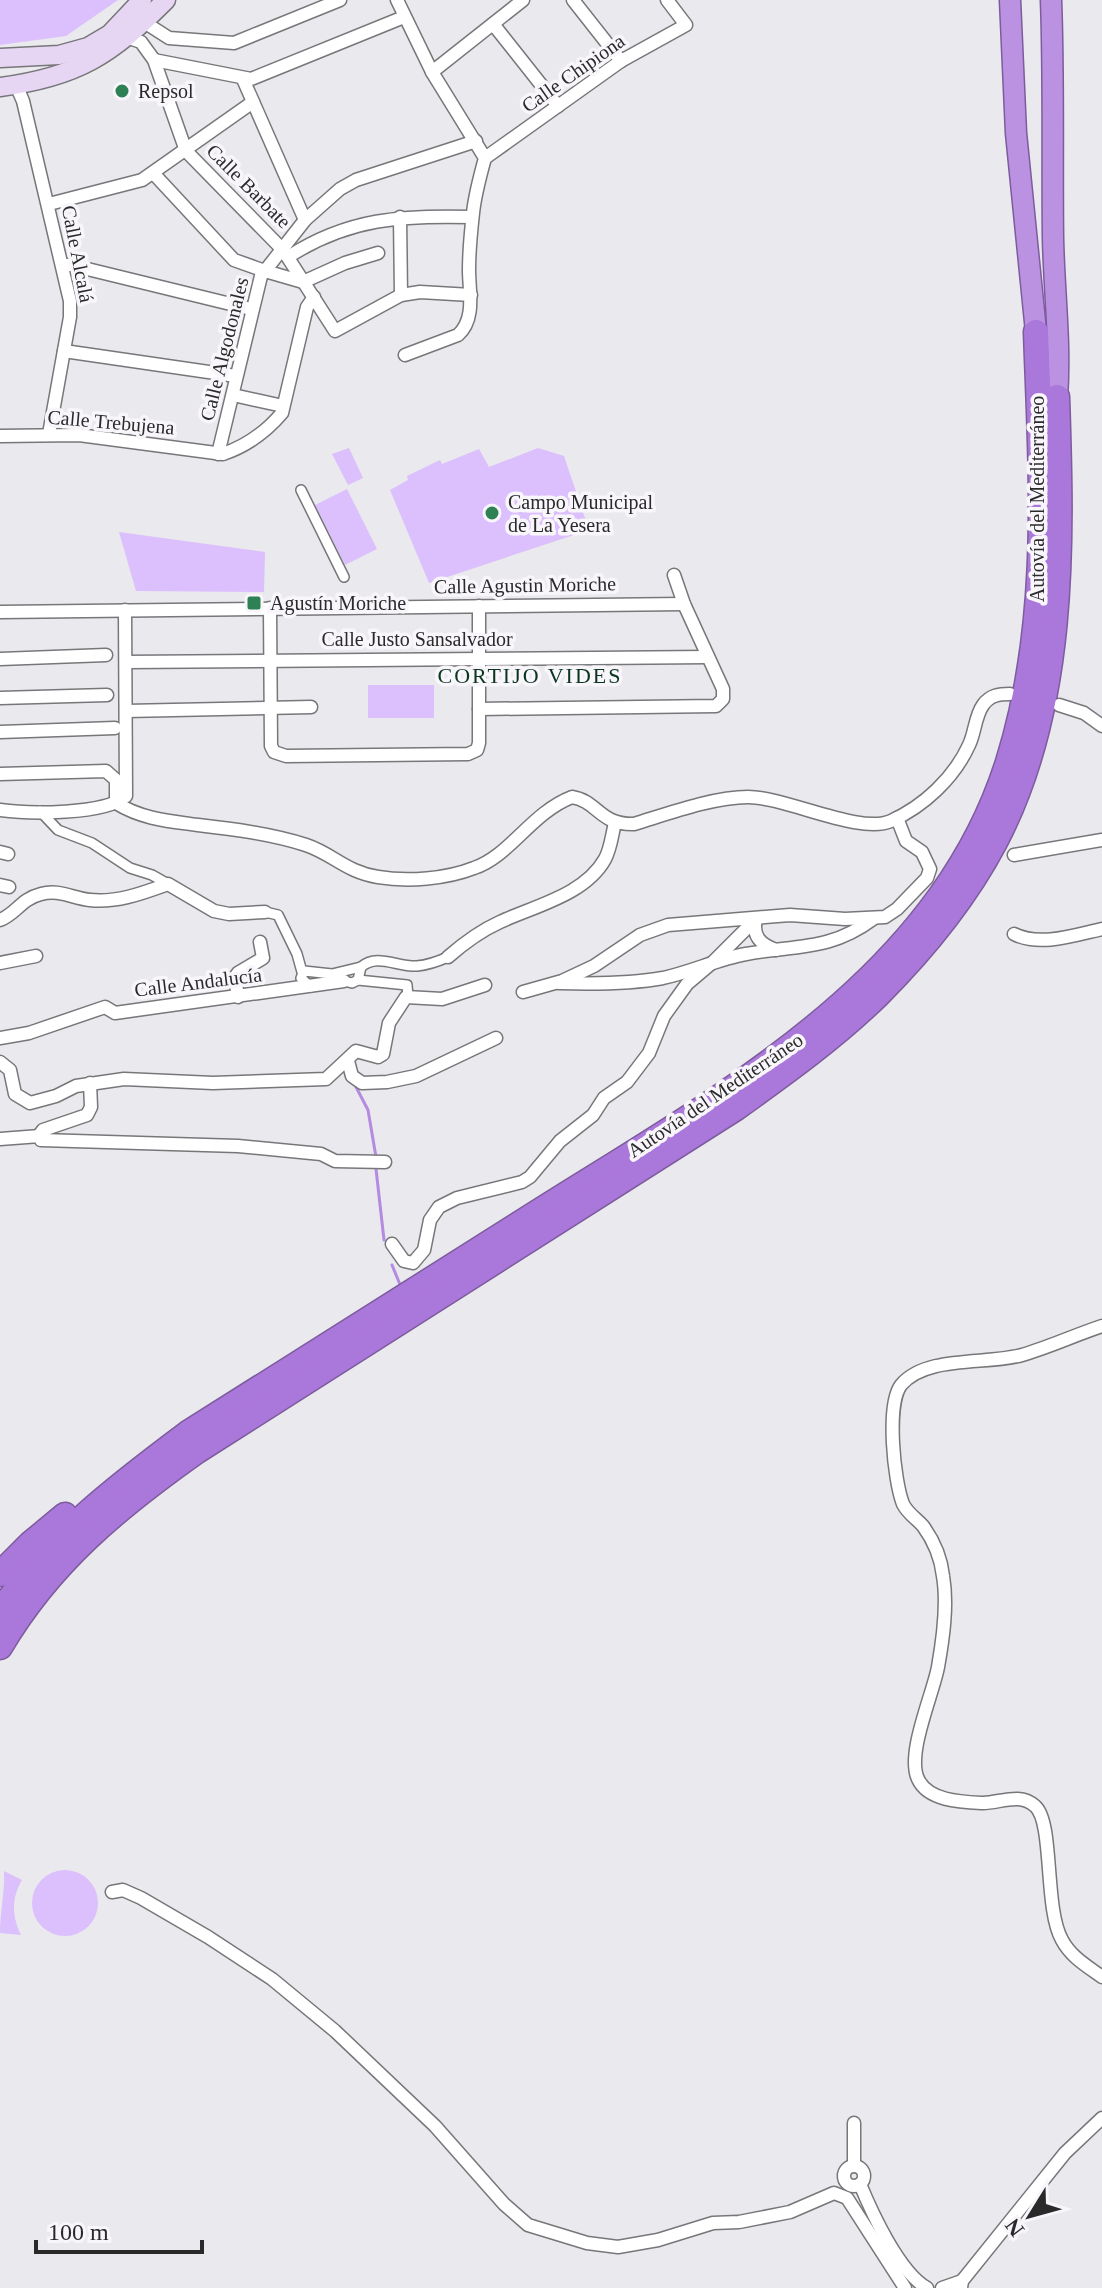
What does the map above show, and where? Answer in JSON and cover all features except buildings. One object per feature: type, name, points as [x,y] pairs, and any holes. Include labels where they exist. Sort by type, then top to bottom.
[{"type":"highway","points":[[1010,0],[1016,133],[1036,332]]},
{"type":"highway","points":[[1051,0],[1054,71],[1052,162],[1059,366],[1057,397]]},
{"type":"highway","points":[[1054,71],[1063,0]]},
{"type":"highway","name":"Autovía del Mediterráneo","points":[[660,1146],[834,1011],[889,959],[947,886],[989,810],[1009,761],[1024,703],[1037,617],[1041,492],[1036,332]]},
{"type":"highway","name":"Autovía del Mediterráneo","points":[[0,1647],[27,1606],[85,1537],[153,1482],[281,1386],[660,1146],[736,1108],[787,1071],[876,997],[949,916],[996,840],[1016,796],[1032,745],[1053,641],[1061,504],[1057,397]]},
{"type":"highway","name":"Autovía del Mediterráneo","points":[[0,1612],[58,1540],[135,1473],[188,1433],[281,1386]]},
{"type":"highway","points":[[0,1574],[30,1544],[90,1495],[120,1477],[135,1473]]},
{"type":"highway","points":[[0,1669],[25,1626],[74,1559],[85,1537]]},
{"type":"main road","points":[[6,57],[59,55],[88,47],[110,34],[142,0]]},
{"type":"main road","points":[[8,86],[79,69],[126,37],[166,0]]},
{"type":"main road","points":[[6,57],[20,60],[25,69],[24,78],[8,86]]},
{"type":"street","points":[[144,22],[169,38],[234,43],[340,0]]},
{"type":"street","points":[[397,0],[432,72],[485,158],[472,217],[471,295],[465,329],[458,335],[405,355]]},
{"type":"street","points":[[432,72],[523,0]]},
{"type":"street","points":[[573,0],[621,61]]},
{"type":"street","name":"Calle Chipiona","points":[[485,158],[621,61],[686,25],[667,0]]},
{"type":"street","points":[[126,37],[141,42],[154,60],[251,79],[404,17]]},
{"type":"street","points":[[493,24],[558,106]]},
{"type":"street","name":"Calle Barbate","points":[[154,60],[186,151],[286,253],[335,331],[401,295]]},
{"type":"street","points":[[243,79],[305,220]]},
{"type":"street","name":"Calle Alcalá","points":[[8,86],[23,101],[70,301],[49,434]]},
{"type":"street","points":[[49,204],[142,180],[154,174],[253,102]]},
{"type":"street","name":"Calle Algodonales","points":[[218,454],[261,276],[286,253],[305,220],[340,189],[356,180],[476,141]]},
{"type":"street","points":[[154,174],[234,260],[265,271],[303,282],[345,263],[378,253]]},
{"type":"street","points":[[286,253],[353,226],[400,217],[472,217]]},
{"type":"street","points":[[400,217],[401,295],[420,292],[471,295]]},
{"type":"street","points":[[63,265],[251,309]]},
{"type":"street","points":[[218,454],[240,448],[273,425],[282,413],[307,307],[314,297]]},
{"type":"street","points":[[64,351],[236,376]]},
{"type":"street","points":[[233,395],[283,406]]},
{"type":"street","name":"Calle Trebujena","points":[[0,436],[15,438],[49,434],[116,438],[218,454]]},
{"type":"street","points":[[301,490],[344,577]]},
{"type":"street","points":[[479,709],[712,707],[720,703],[724,694],[674,575]]},
{"type":"street","name":"Calle Agustin Moriche","points":[[0,612],[684,604]]},
{"type":"street","points":[[270,608],[271,742],[272,749],[281,756],[468,754],[479,747],[479,606]]},
{"type":"street","points":[[0,810],[92,810],[124,799],[127,791],[125,610]]},
{"type":"street","points":[[0,659],[106,655]]},
{"type":"street","name":"Calle Justo Sansalvador","points":[[126,662],[708,657]]},
{"type":"street","points":[[116,803],[162,822],[199,825],[308,846],[349,870],[378,877],[417,879],[476,868],[494,858],[541,814],[572,797],[581,798],[608,821],[615,823],[634,824],[745,797],[763,798],[862,823],[882,824],[910,811],[944,783],[969,747],[983,704],[999,694],[1010,694]]},
{"type":"street","points":[[0,698],[107,695]]},
{"type":"street","points":[[1059,705],[1084,713],[1102,726]]},
{"type":"street","points":[[126,711],[311,707]]},
{"type":"street","points":[[0,732],[115,728]]},
{"type":"street","points":[[0,774],[106,771],[116,780],[116,803]]},
{"type":"street","points":[[40,811],[58,830],[92,843],[130,868],[152,875],[214,911],[278,915],[297,954],[301,978],[311,987]]},
{"type":"street","points":[[523,992],[594,966],[640,935],[668,925],[790,915],[885,917],[897,909],[929,873],[926,858],[906,841],[897,818]]},
{"type":"street","points":[[302,972],[332,974],[375,960],[416,966],[438,962],[478,933],[552,902],[575,888],[606,859],[615,823]]},
{"type":"street","points":[[1014,855],[1102,840]]},
{"type":"street","points":[[3,919],[19,904],[43,893],[58,892],[88,900],[119,899],[168,884]]},
{"type":"street","points":[[756,919],[755,935],[776,950]]},
{"type":"street","points":[[392,1244],[404,1261],[413,1263],[424,1250],[430,1220],[439,1207],[457,1198],[508,1187],[530,1177],[549,1151],[593,1115],[604,1098],[627,1082],[641,1067],[675,998],[756,919]]},
{"type":"street","points":[[554,983],[585,984],[663,978],[713,962],[833,942],[854,933],[873,919]]},
{"type":"street","points":[[1014,934],[1025,940],[1102,929]]},
{"type":"street","points":[[238,997],[235,977],[262,960],[264,954],[260,942]]},
{"type":"street","points":[[0,963],[36,956]]},
{"type":"street","points":[[358,980],[361,967]]},
{"type":"street","name":"Calle Andalucía","points":[[0,1038],[29,1033],[105,1007],[115,1013],[344,981],[407,985],[408,997]]},
{"type":"street","points":[[0,1062],[7,1066],[15,1094],[24,1102],[36,1102],[76,1086],[124,1079],[247,1083],[326,1079],[358,1051],[378,1057],[383,1054],[389,1023],[408,997],[442,999],[485,985]]},
{"type":"street","points":[[339,1047],[350,1057],[352,1076],[362,1083],[406,1079],[496,1038]]},
{"type":"street","points":[[40,1136],[43,1130],[87,1115],[91,1107],[90,1083]]},
{"type":"street","points":[[0,1139],[40,1136],[45,1141],[238,1146],[321,1154],[335,1161],[385,1162]]},
{"type":"street","points":[[1102,1326],[1020,1355],[925,1369],[903,1383],[894,1403],[898,1488],[904,1507],[922,1525],[937,1550],[944,1578],[944,1620],[938,1667],[915,1756],[918,1779],[934,1796],[984,1803],[1018,1798],[1034,1804],[1043,1819],[1054,1923],[1062,1941],[1075,1957],[1102,1977]]},
{"type":"street","points":[[112,1892],[123,1890],[141,1898],[272,1979],[335,2031],[435,2126],[504,2204],[528,2225],[587,2243],[618,2247],[658,2240],[713,2223],[739,2222],[790,2212],[829,2195],[845,2181],[845,2171],[854,2166]]},
{"type":"street","points":[[942,2288],[962,2284],[1065,2153],[1102,2118]]},
{"type":"street","points":[[854,2123],[854,2166]]},
{"type":"street","points":[[854,2166],[862,2171],[860,2184]]},
{"type":"street","points":[[845,2181],[850,2185],[860,2184]]},
{"type":"street","points":[[860,2184],[895,2251],[916,2280],[927,2288]]},
{"type":"street","points":[[829,2195],[839,2194],[847,2198],[905,2288]]},
{"type":"shaded area","points":[[0,0],[118,0],[66,36],[0,45]]},
{"type":"shaded area","points":[[349,448],[363,478],[348,485],[332,454]]},
{"type":"shaded area","name":"Campo Municipal de La Yesera","points":[[538,448],[564,456],[589,530],[429,583],[390,490],[408,480],[407,476],[440,460],[442,464],[479,449],[489,467]]},
{"type":"shaded area","points":[[347,489],[377,549],[345,565],[315,505]]},
{"type":"shaded area","points":[[119,532],[265,552],[264,592],[136,591]]},
{"type":"shaded area","points":[[368,685],[434,685],[434,718],[368,718]]},
{"type":"shaded area","points":[[65,1870],[88,1880],[98,1903],[88,1926],[65,1936],[42,1926],[32,1903],[42,1880]]},
{"type":"shaded area","points":[[4,1871],[22,1880],[14,1908],[21,1935],[0,1933]]},
{"type":"waterway","points":[[355,1085],[368,1110],[376,1157]]},
{"type":"waterway","points":[[376,1169],[384,1240]]},
{"type":"waterway","points":[[392,1265],[401,1287]]},
{"type":"place","name":"Repsol","points":[[122,91]]},
{"type":"place","name":"Campo Municipal de La Yesera","points":[[492,513]]},
{"type":"place","name":"Agustín Moriche","points":[[254,603]]},
{"type":"district","name":"CORTIJO VIDES","points":[[530,675]]}]
